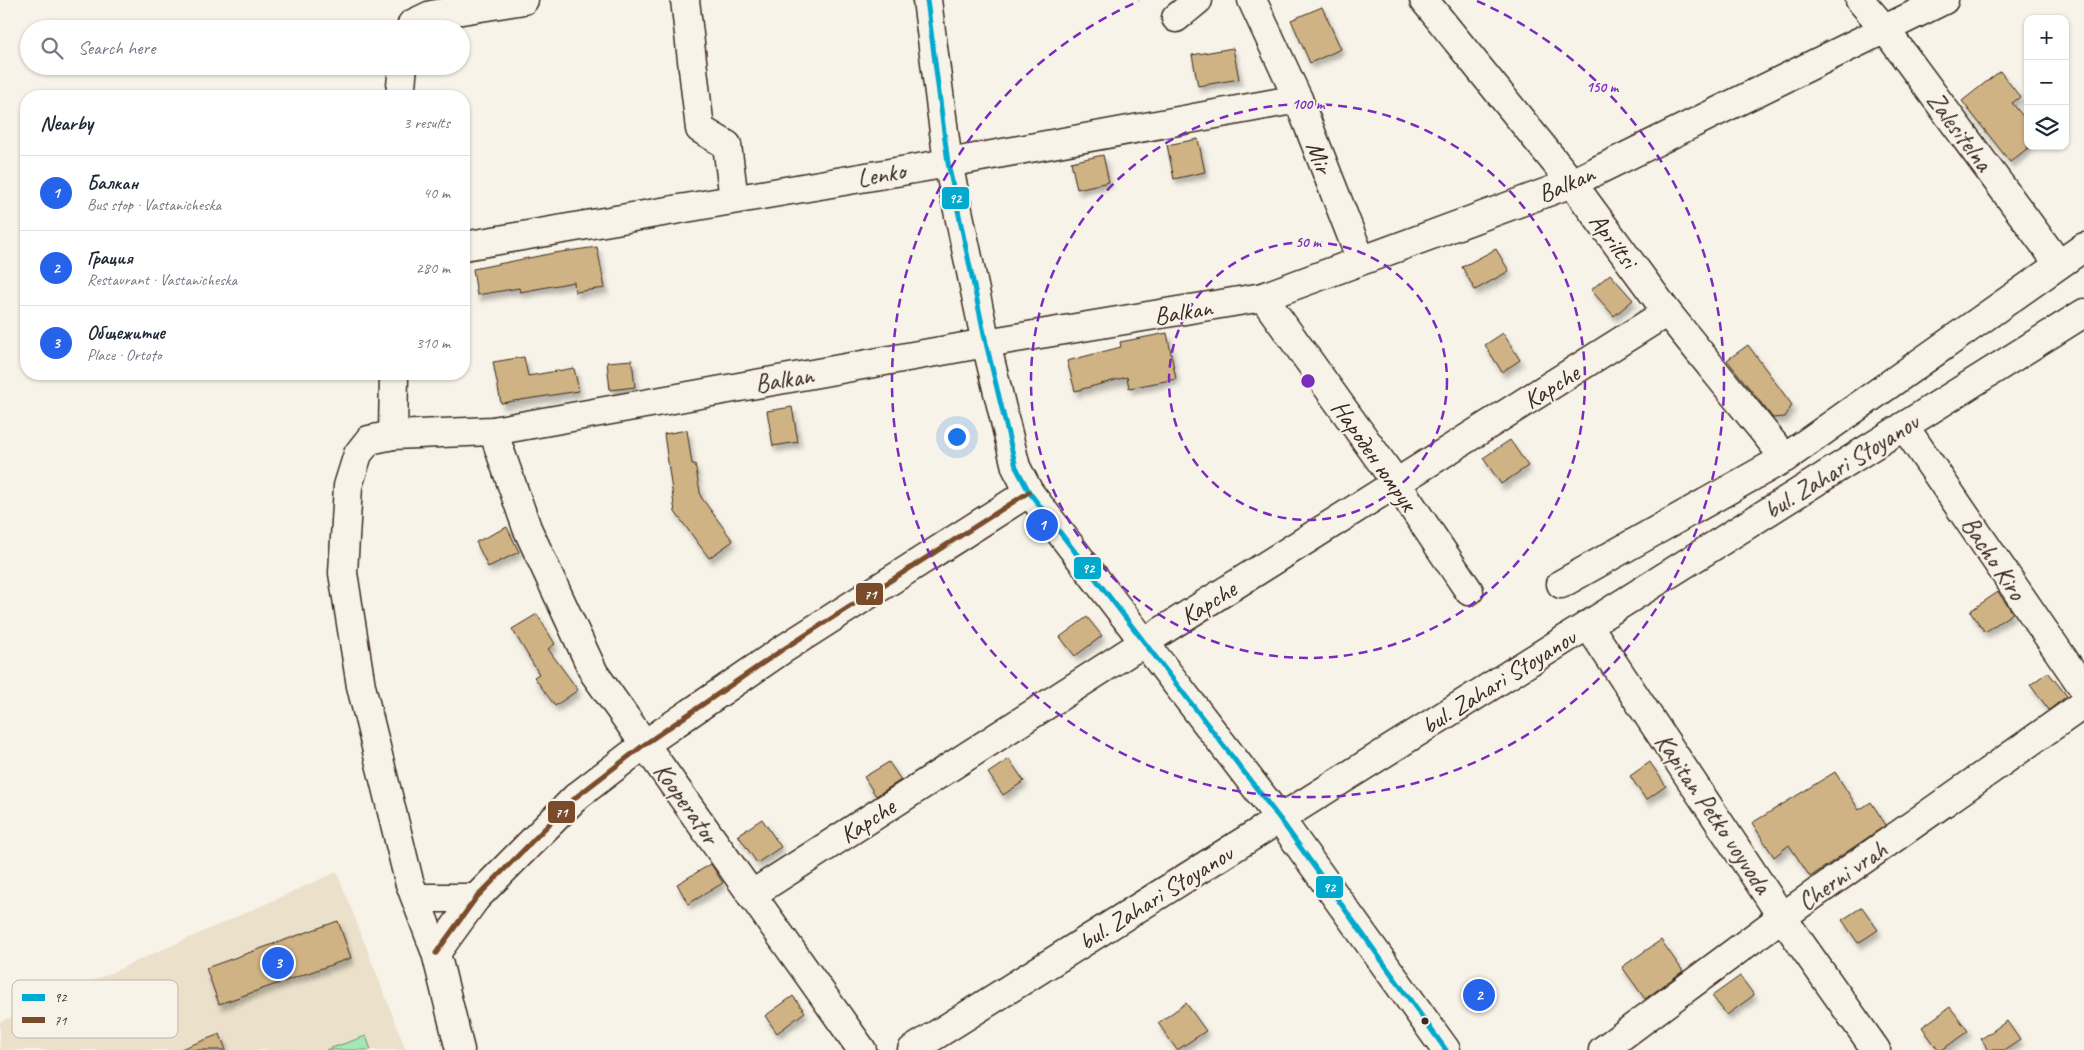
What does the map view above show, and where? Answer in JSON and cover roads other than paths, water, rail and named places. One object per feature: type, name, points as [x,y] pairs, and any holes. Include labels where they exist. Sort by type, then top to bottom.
[{"type":"street","points":[[423,20],[431,15],[524,0]]},
{"type":"street","points":[[685,0],[700,128],[727,145],[734,200]]},
{"type":"street","points":[[927,0],[948,163],[986,343],[1016,467],[1029,492],[1143,643],[1280,819],[1446,1050]]},
{"type":"street","points":[[1176,18],[1198,0]]},
{"type":"street","name":"Mir","points":[[1252,0],[1298,99],[1360,260]]},
{"type":"street","name":"Zalesitelna","points":[[1860,0],[1884,28],[2058,264]]},
{"type":"street","name":"Balkan","points":[[381,437],[493,431],[986,343],[1263,297],[1572,183],[1944,0]]},
{"type":"street","name":"Apriltsi","points":[[1429,1],[1572,183],[1667,312],[1785,458]]},
{"type":"street","points":[[401,90],[402,75]]},
{"type":"street","name":"Lenko","points":[[470,245],[948,163],[1298,99]]},
{"type":"street","points":[[1560,584],[1785,458],[2084,247]]},
{"type":"street","name":"Народен юмрук","points":[[1263,297],[1397,484],[1469,591]]},
{"type":"street","name":"Kapche","points":[[751,895],[1143,643],[1667,312]]},
{"type":"street","name":"bul. Zahari Stoyanov","points":[[912,1050],[2084,313]]},
{"type":"street","points":[[393,380],[381,437],[358,454],[348,486],[343,573],[361,686],[409,881],[436,953],[460,1050]]},
{"type":"street","name":"Bacho Kiro","points":[[1904,426],[2084,690]]},
{"type":"street","name":"Kooperator","points":[[493,431],[527,528],[594,673],[862,1050]]},
{"type":"street","points":[[436,953],[476,898],[576,797],[645,744],[782,650],[1029,492]]},
{"type":"street","name":"Kapitan Petko voyvoda","points":[[1588,625],[1782,917],[1876,1050]]},
{"type":"street","name":"Cherni vrah","points":[[1603,1050],[1782,917],[2084,704]]},
{"type":"street","points":[[416,898],[476,898]]},
{"type":"place","name":"Балкан","points":[[1042,525]]},
{"type":"place","name":"Общежитие","points":[[278,963]]},
{"type":"place","name":"Грация","points":[[1479,995]]}]
